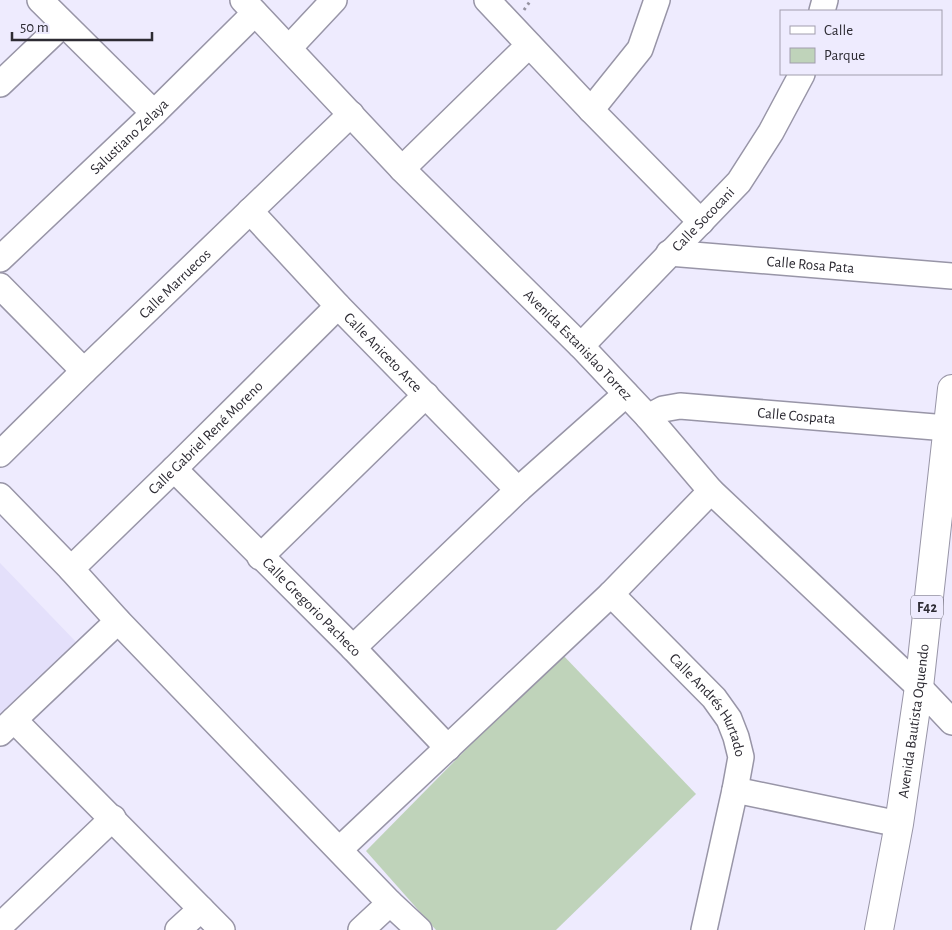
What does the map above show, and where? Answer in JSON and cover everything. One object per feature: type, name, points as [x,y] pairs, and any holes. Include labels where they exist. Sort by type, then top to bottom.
[{"type":"main road","name":"Avenida Bautista Oquendo","points":[[879,930],[899,824],[919,686],[952,389]]},
{"type":"street","points":[[40,0],[154,113]]},
{"type":"street","points":[[289,48],[334,0]]},
{"type":"street","points":[[487,0],[590,110],[701,222]]},
{"type":"street","points":[[590,110],[640,49],[657,0]]},
{"type":"street","name":"Avenida Estanislao Torrez","points":[[249,6],[402,169],[581,346],[648,417],[711,491],[919,686],[952,722]]},
{"type":"street","name":"Salustiano Zelaya","points":[[0,260],[154,113],[249,6]]},
{"type":"street","points":[[0,84],[63,24]]},
{"type":"street","points":[[402,169],[529,45]]},
{"type":"street","name":"Calle Sococani","points":[[581,346],[739,182],[771,132],[801,75]]},
{"type":"street","name":"Calle Marruecos","points":[[0,454],[351,114]]},
{"type":"street","name":"Calle Aniceto Arce","points":[[250,211],[338,306],[518,490]]},
{"type":"street","name":"Calle Rosa Pata","points":[[669,253],[952,276]]},
{"type":"street","points":[[0,286],[84,371]]},
{"type":"street","name":"Calle Gabriel René Moreno","points":[[71,569],[338,306]]},
{"type":"street","points":[[353,648],[518,490],[626,394]]},
{"type":"street","points":[[260,557],[426,395]]},
{"type":"street","name":"Calle Cospata","points":[[648,417],[663,409],[680,406],[947,428]]},
{"type":"street","name":"Calle Gregorio Pacheco","points":[[174,469],[353,648],[448,748]]},
{"type":"street","points":[[340,850],[611,594],[711,491]]},
{"type":"street","points":[[0,496],[390,903],[419,930]]},
{"type":"street","name":"Calle Andrés Hurtado","points":[[611,594],[714,698],[729,719],[736,737],[740,757],[735,790],[704,930]]},
{"type":"street","points":[[118,621],[7,726],[113,818],[222,930]]},
{"type":"street","points":[[735,790],[899,824]]},
{"type":"street","points":[[0,926],[113,818]]},
{"type":"street","points":[[360,930],[390,903]]},
{"type":"street","points":[[178,930],[201,909]]},
{"type":"shaded area","points":[[0,563],[76,642],[0,714]]},
{"type":"green space","points":[[561,653],[696,794],[556,930],[436,930],[366,851]]}]
